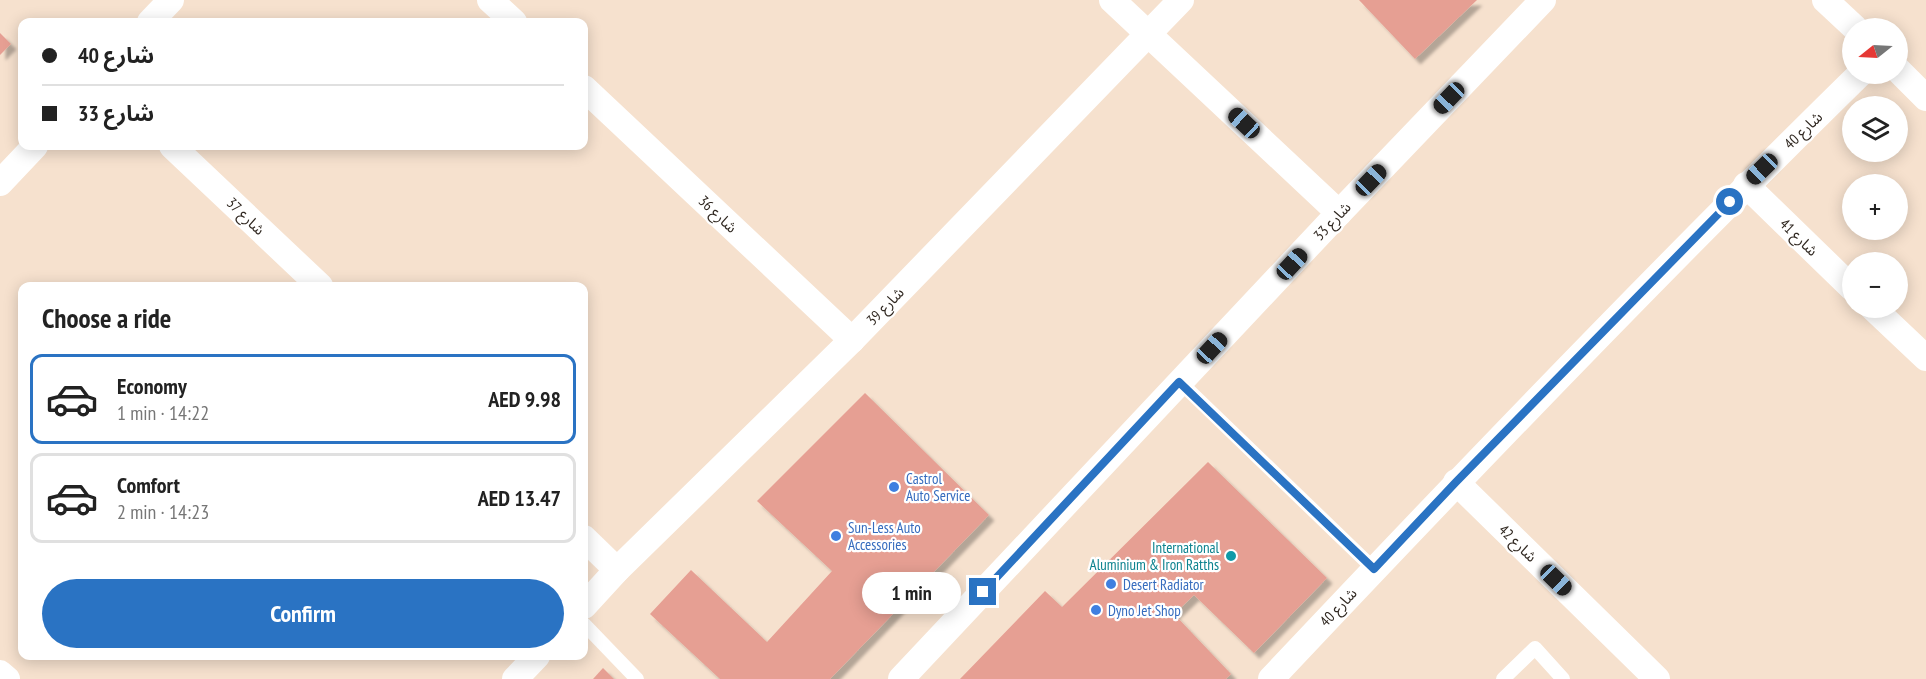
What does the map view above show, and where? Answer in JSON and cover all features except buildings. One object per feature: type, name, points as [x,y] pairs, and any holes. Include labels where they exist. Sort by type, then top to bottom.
[{"type":"street","points":[[154,18],[171,0]]},
{"type":"street","points":[[490,0],[510,18]]},
{"type":"street","points":[[1112,0],[1340,213]]},
{"type":"street","name":"شارع 39","points":[[588,602],[617,570],[852,340],[1181,0]]},
{"type":"street","name":"شارع 33","points":[[901,679],[1179,382],[1544,0]]},
{"type":"street","points":[[1825,0],[1844,18]]},
{"type":"street","points":[[1908,80],[1926,98]]},
{"type":"street","name":"شارع 40","points":[[1271,679],[1456,482],[1746,185],[1850,84]]},
{"type":"street","name":"شارع 36","points":[[588,92],[852,340]]},
{"type":"street","points":[[2,176],[31,150]]},
{"type":"street","name":"شارع 37","points":[[176,150],[316,282]]},
{"type":"street","name":"شارع 41","points":[[1746,185],[1842,278]]},
{"type":"street","points":[[1884,318],[1926,358]]},
{"type":"street","name":"شارع 42","points":[[1456,482],[1657,679]]},
{"type":"street","points":[[588,542],[617,570]]},
{"type":"street","points":[[515,679],[533,660]]},
{"type":"street","points":[[0,672],[7,679]]},
{"type":"lane","points":[[1179,382],[1374,569]]},
{"type":"lane","points":[[588,628],[638,679]]},
{"type":"lane","points":[[1503,679],[1535,648],[1563,679]]},
{"type":"place","name":"Castrol Auto Service","points":[[894,487]]},
{"type":"place","name":"Sun-Less Auto Accessories","points":[[836,536]]},
{"type":"place","name":"International Aluminium & Iron Ratths","points":[[1231,556]]},
{"type":"place","name":"Desert Radiator","points":[[1111,584]]},
{"type":"place","name":"Dyno Jet Shop","points":[[1096,610]]},
{"type":"route","points":[[983,592],[1179,382],[1374,569],[1730,202]]}]
